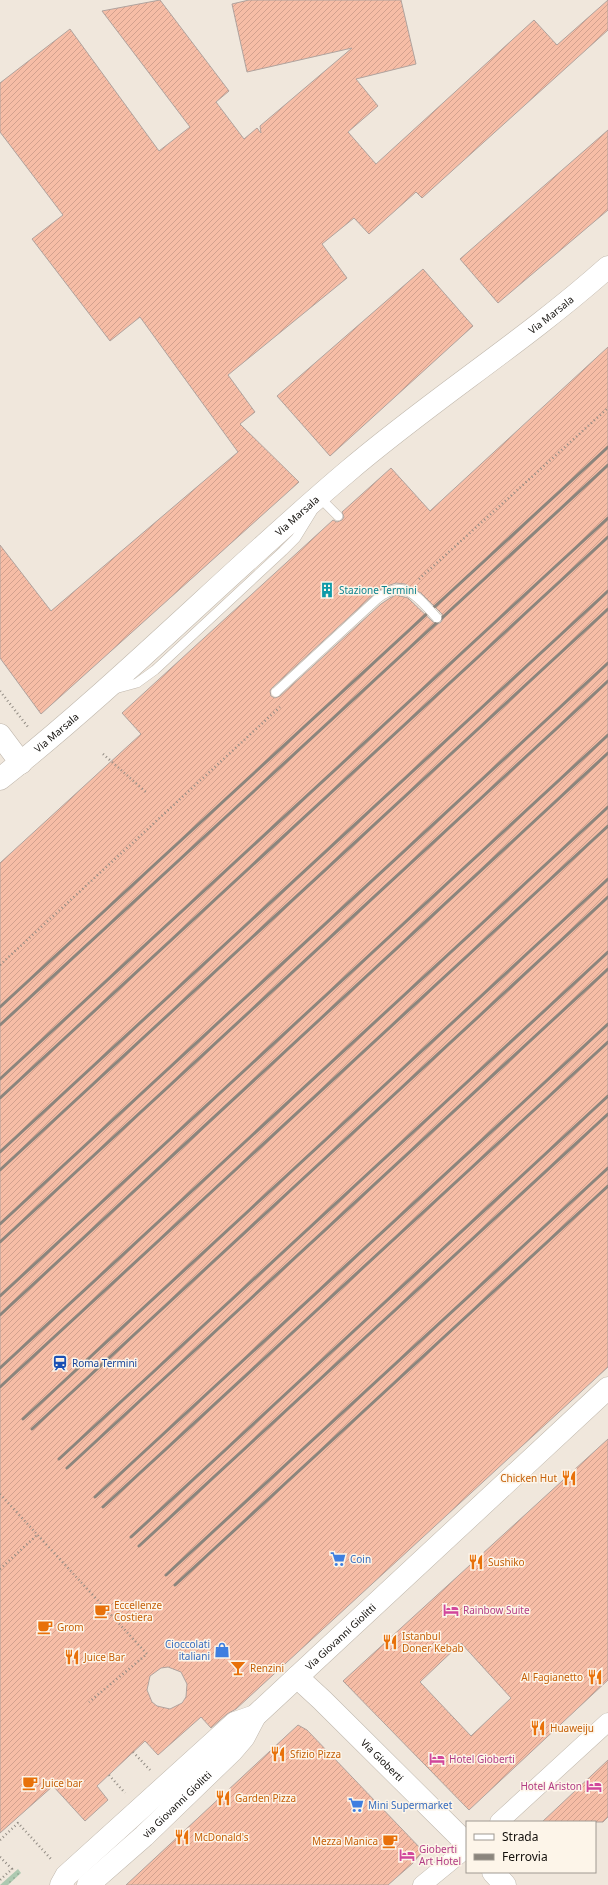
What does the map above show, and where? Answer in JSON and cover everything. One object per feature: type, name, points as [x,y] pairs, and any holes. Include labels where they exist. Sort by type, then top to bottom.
[{"type":"main road","name":"Via Marsala","points":[[0,780],[319,497],[384,442],[489,360],[550,317],[608,267]]},
{"type":"main road","points":[[0,735],[21,762]]},
{"type":"main road","name":"Via Giovanni Giolitti","points":[[60,1874],[235,1723],[255,1716],[608,1388]]},
{"type":"main road","name":"Via Gioberti","points":[[297,1678],[322,1700],[466,1843]]},
{"type":"main road","name":"via Giovanni Giolitti","points":[[88,1885],[144,1836],[232,1751],[244,1737],[255,1716]]},
{"type":"main road","points":[[494,1873],[505,1885]]},
{"type":"street","points":[[500,1821],[608,1722]]},
{"type":"street","points":[[422,1885],[466,1849]]},
{"type":"lane","points":[[319,497],[338,516]]},
{"type":"lane","points":[[276,692],[377,599],[388,591],[400,589],[412,592],[438,618]]},
{"type":"path","points":[[0,691],[41,745]]},
{"type":"path","points":[[103,754],[147,793]]},
{"type":"path","points":[[0,1494],[147,1654],[89,1702]]},
{"type":"path","points":[[0,1569],[37,1535]]},
{"type":"path","points":[[133,1752],[152,1772]]},
{"type":"path","points":[[108,1775],[126,1795]]},
{"type":"path","points":[[0,1840],[18,1823],[60,1874]]},
{"type":"path","points":[[0,1857],[12,1870],[0,1880]]},
{"type":"green space","points":[[18,1869],[21,1873],[8,1885],[0,1885]]},
{"type":"building","points":[[160,0],[229,91],[216,102],[244,139],[257,128],[261,133],[260,126],[352,48],[247,72],[232,4],[249,0],[401,0],[416,64],[356,79],[378,106],[348,132],[376,164],[534,20],[557,45],[608,0],[608,30],[422,198],[416,192],[369,234],[354,218],[322,244],[347,278],[228,375],[255,412],[240,424],[299,482],[41,714],[0,658],[0,545],[51,611],[238,452],[140,317],[110,341],[32,239],[63,215],[0,132],[0,83],[70,29],[159,151],[190,127],[102,11]]},
{"type":"building","points":[[608,130],[608,210],[498,303],[460,259]]},
{"type":"building","points":[[423,269],[473,326],[330,456],[277,396]]},
{"type":"building","points":[[608,347],[608,1367],[236,1709],[227,1714],[211,1728],[201,1717],[158,1755],[145,1741],[97,1786],[108,1800],[85,1821],[53,1786],[0,1833],[0,863],[141,734],[122,713],[333,520],[337,522],[342,520],[344,517],[342,512],[391,468],[430,511]],"holes":[[[396,583],[405,584],[421,593],[442,614],[443,619],[441,622],[438,624],[433,622],[408,598],[396,595],[381,604],[280,696],[275,698],[271,696],[270,691],[272,688],[373,595],[384,587]],[[168,1667],[181,1672],[187,1684],[186,1697],[182,1703],[170,1709],[157,1706],[152,1702],[147,1690],[150,1676],[161,1668]]]},
{"type":"building","points":[[608,1439],[608,1680],[469,1810],[343,1681]],"holes":[[[461,1643],[511,1698],[471,1736],[420,1682]]]},
{"type":"building","points":[[298,1725],[307,1730],[423,1851],[413,1863],[388,1885],[126,1885]]},
{"type":"building","points":[[608,1760],[608,1817],[603,1822],[543,1821]]},
{"type":"railway","points":[[0,1007],[608,447]]},
{"type":"railway","points":[[0,1025],[608,465]]},
{"type":"railway","points":[[0,1079],[608,518]]},
{"type":"railway","points":[[0,1098],[608,537]]},
{"type":"railway","points":[[0,1152],[608,591]]},
{"type":"railway","points":[[0,1170],[608,609]]},
{"type":"railway","points":[[0,1224],[608,663]]},
{"type":"railway","points":[[0,1242],[608,681]]},
{"type":"railway","points":[[0,1296],[608,735]]},
{"type":"railway","points":[[0,1315],[608,753]]},
{"type":"railway","points":[[0,1368],[608,807]]},
{"type":"railway","points":[[0,1387],[608,826]]},
{"type":"railway","points":[[23,1419],[608,879]]},
{"type":"railway","points":[[32,1429],[608,897]]},
{"type":"railway","points":[[59,1459],[608,952]]},
{"type":"railway","points":[[67,1468],[608,969]]},
{"type":"railway","points":[[95,1497],[608,1024]]},
{"type":"railway","points":[[103,1507],[608,1042]]},
{"type":"railway","points":[[131,1537],[608,1096]]},
{"type":"railway","points":[[139,1546],[608,1114]]},
{"type":"railway","points":[[166,1575],[608,1168]]},
{"type":"railway","points":[[175,1585],[608,1186]]},
{"type":"place","name":"Stazione Termini","points":[[327,590]]},
{"type":"place","name":"Roma Termini","points":[[60,1363]]},
{"type":"place","name":"Chicken Hut","points":[[569,1478]]},
{"type":"place","name":"Coin","points":[[338,1559]]},
{"type":"place","name":"Sushiko","points":[[476,1562]]},
{"type":"place","name":"Rainbow Suite","points":[[451,1610]]},
{"type":"place","name":"Eccellenze Costiera","points":[[102,1611]]},
{"type":"place","name":"Grom","points":[[45,1627]]},
{"type":"place","name":"Istanbul Doner Kebab","points":[[390,1642]]},
{"type":"place","name":"Cioccolati italiani","points":[[222,1650]]},
{"type":"place","name":"Juice Bar","points":[[72,1657]]},
{"type":"place","name":"Renzini","points":[[238,1668]]},
{"type":"place","name":"Al Fagianetto","points":[[595,1677]]},
{"type":"place","name":"Huaweiju","points":[[538,1728]]},
{"type":"place","name":"Sfizio Pizza","points":[[278,1754]]},
{"type":"place","name":"Hotel Gioberti","points":[[437,1759]]},
{"type":"place","name":"Juice bar","points":[[30,1783]]},
{"type":"place","name":"Hotel Ariston","points":[[594,1786]]},
{"type":"place","name":"Garden Pizza","points":[[223,1798]]},
{"type":"place","name":"Mini Supermarket","points":[[356,1805]]},
{"type":"place","name":"McDonald's","points":[[182,1837]]},
{"type":"place","name":"Mezza Manica","points":[[390,1841]]},
{"type":"place","name":"Gioberti Art Hotel","points":[[407,1855]]}]
